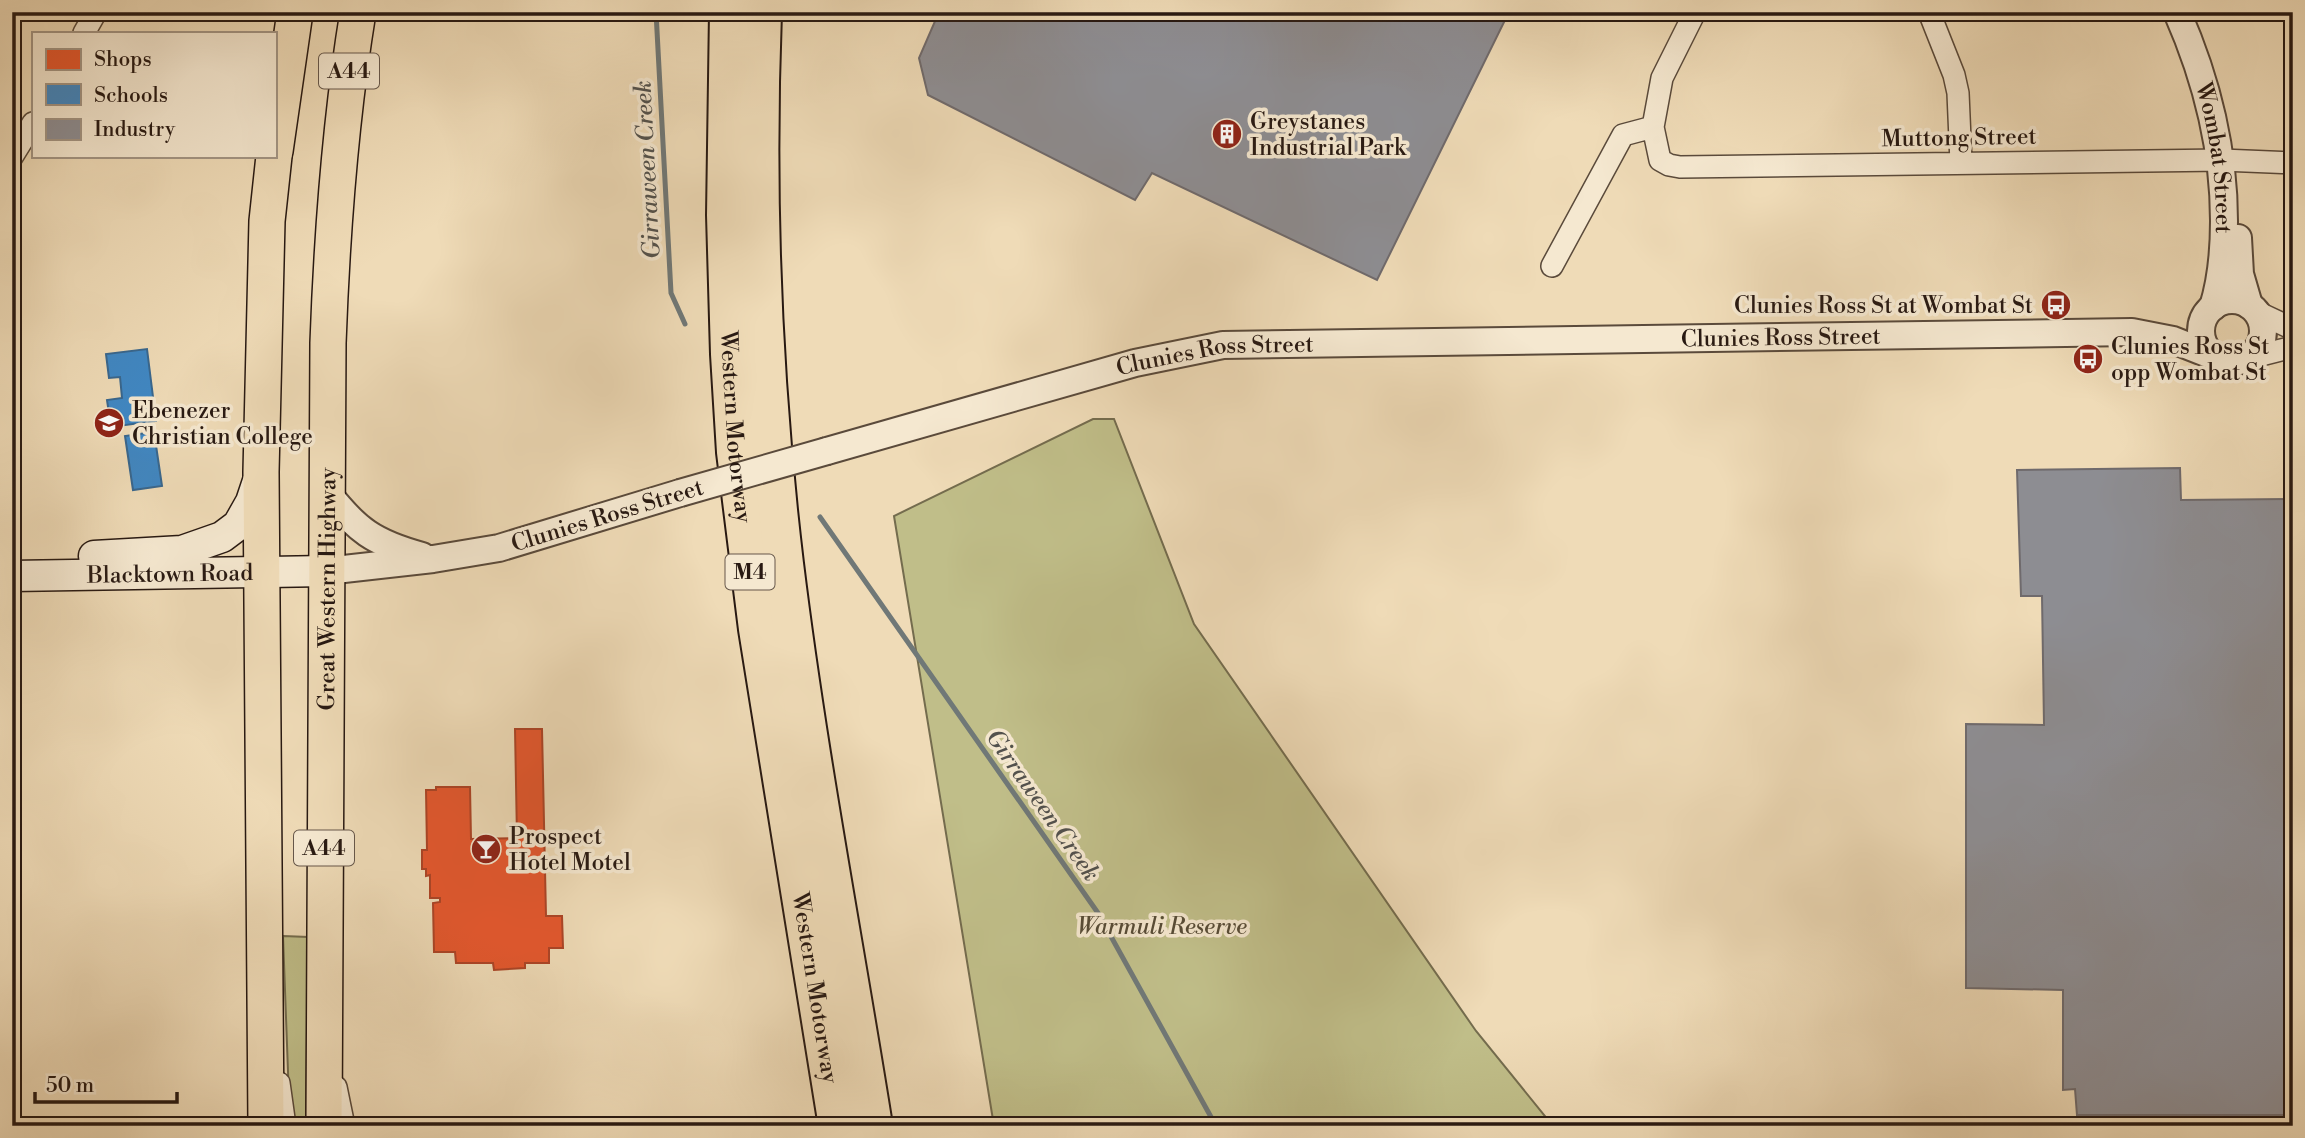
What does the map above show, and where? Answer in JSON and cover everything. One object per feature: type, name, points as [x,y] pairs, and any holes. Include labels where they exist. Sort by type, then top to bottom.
[{"type":"highway","name":"A44","points":[[276,140],[295,12]]},
{"type":"highway","name":"Great Western Highway","points":[[324,1126],[326,491],[330,271],[341,130],[358,12]]},
{"type":"highway","name":"Western Motorway","points":[[729,12],[726,215],[736,452],[758,629],[838,1126]]},
{"type":"highway","name":"Western Motorway","points":[[762,12],[759,155],[762,280],[779,510],[800,683],[873,1126]]},
{"type":"highway","name":"A44","points":[[266,1126],[261,472],[266,233],[274,158]]},
{"type":"main road","points":[[49,575],[98,555],[182,551],[222,537],[238,525],[251,502],[261,472]]},
{"type":"main road","name":"Blacktown Road","points":[[12,576],[326,571]]},
{"type":"street","points":[[85,32],[96,12]]},
{"type":"street","points":[[1552,266],[1623,135],[1653,127],[1662,78],[1695,12]]},
{"type":"street","points":[[1929,12],[1954,75],[1958,93],[1961,163]]},
{"type":"street","name":"Wombat Street","points":[[2176,12],[2200,66],[2229,160],[2224,254],[2219,288],[2211,309]]},
{"type":"street","name":"Wombat Street","points":[[2192,12],[2224,96],[2240,274],[2253,308]]},
{"type":"street","points":[[12,157],[32,125]]},
{"type":"street","name":"Muttong Street","points":[[1653,127],[1660,160],[1680,167],[2229,160],[2293,163]]},
{"type":"street","points":[[2293,329],[2253,308],[2230,300],[2211,309],[2201,329],[2202,338],[2211,355],[2230,363],[2293,347]]},
{"type":"street","points":[[2249,358],[2257,351],[2263,331],[2262,321],[2253,308]]},
{"type":"street","name":"Clunies Ross Street","points":[[2132,332],[2173,323],[2211,309]]},
{"type":"street","name":"Clunies Ross Street","points":[[326,571],[433,559],[499,548],[827,450],[1122,367],[1223,345],[2132,332],[2173,340],[2211,355]]},
{"type":"street","points":[[326,491],[345,516],[373,539],[397,550],[433,559]]},
{"type":"street","points":[[264,993],[285,1126]]},
{"type":"street","points":[[324,1026],[344,1126]]},
{"type":"green space","name":"Warmuli Reserve","points":[[1093,419],[1114,419],[1194,624],[1476,1031],[1553,1126],[994,1126],[894,516]]},
{"type":"green space","points":[[283,936],[308,937],[306,1126],[290,1126]]},
{"type":"building: Shops","name":"Prospect Hotel Motel","points":[[515,729],[542,729],[546,916],[562,916],[563,948],[549,948],[549,963],[525,963],[525,968],[494,970],[493,963],[456,963],[455,952],[434,952],[433,903],[440,902],[440,898],[430,898],[430,875],[426,876],[426,869],[422,869],[422,850],[427,850],[426,790],[436,790],[436,787],[470,787],[471,839],[517,838]]},
{"type":"building: Schools","points":[[147,349],[156,421],[111,427],[107,400],[122,398],[120,377],[109,378],[106,354]]},
{"type":"building: Schools","points":[[154,432],[162,486],[133,490],[125,436]]},
{"type":"building: Industry","name":"Greystanes Industrial Park","points":[[939,12],[1509,12],[1377,280],[1152,173],[1135,200],[928,95],[919,58]]},
{"type":"building: Industry","points":[[2180,468],[2181,500],[2293,499],[2293,1115],[2077,1115],[2075,1089],[2063,1090],[2063,990],[1966,988],[1966,724],[2044,725],[2042,596],[2021,596],[2017,470]]},
{"type":"waterway","name":"Girraween Creek","points":[[656,12],[671,293],[685,324]]},
{"type":"waterway","name":"Girraween Creek","points":[[820,517],[1098,913],[1216,1126]]},
{"type":"place","name":"Greystanes Industrial Park","points":[[1227,134]]},
{"type":"place","name":"Clunies Ross St at Wombat St","points":[[2056,305]]},
{"type":"place","name":"Clunies Ross St opp Wombat St","points":[[2088,359]]},
{"type":"place","name":"Ebenezer Christian College","points":[[109,423]]},
{"type":"place","name":"Prospect Hotel Motel","points":[[486,849]]}]
